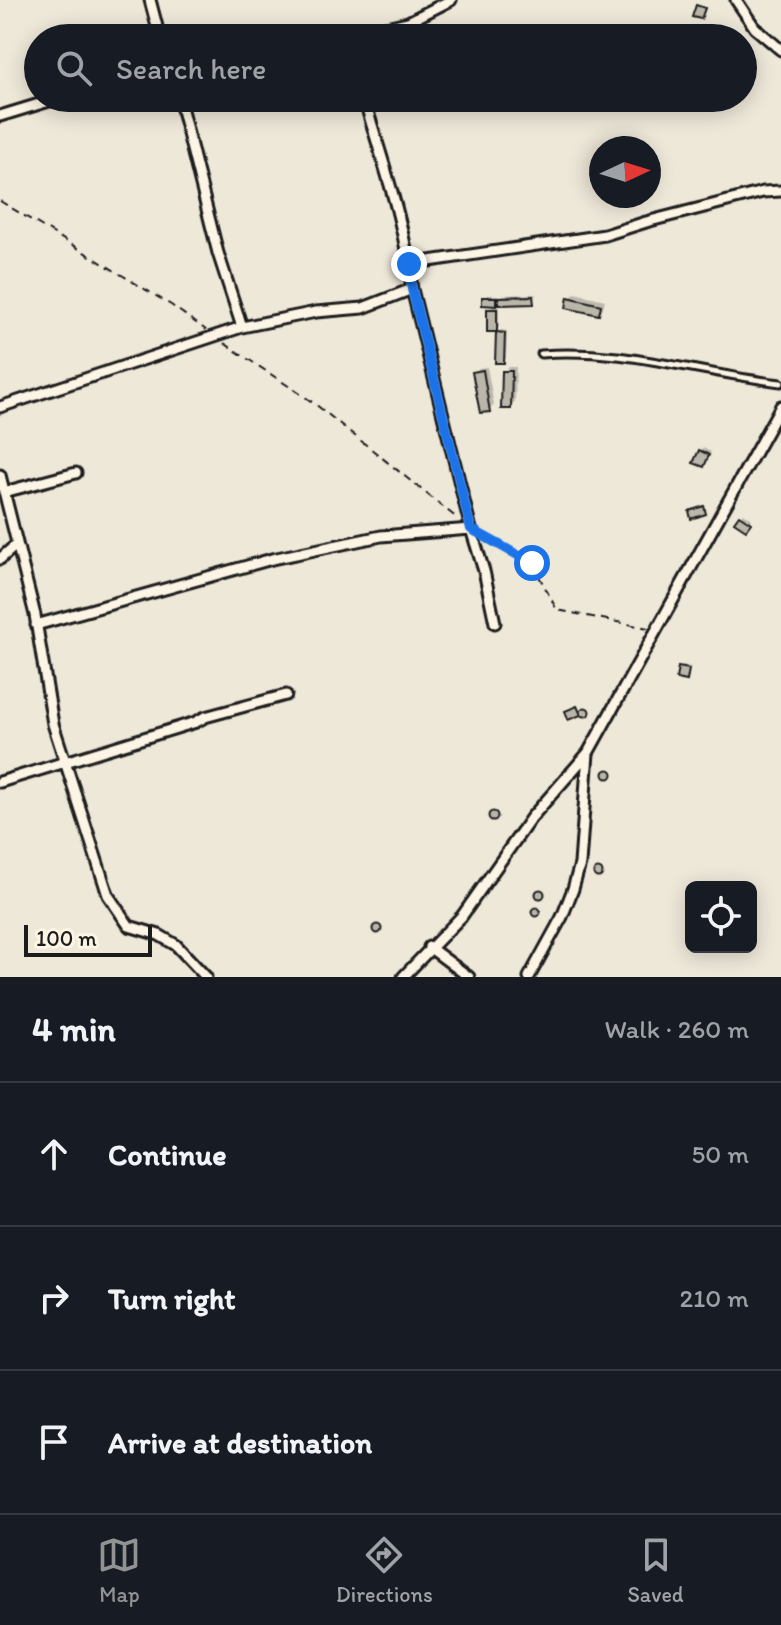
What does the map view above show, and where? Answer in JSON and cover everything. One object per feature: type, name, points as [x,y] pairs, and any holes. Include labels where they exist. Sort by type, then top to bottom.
[{"type":"street","points":[[150,0],[156,24]]},
{"type":"street","points":[[400,24],[451,0]]},
{"type":"street","points":[[736,0],[752,24]]},
{"type":"street","points":[[757,30],[781,50]]},
{"type":"street","points":[[0,116],[24,109]]},
{"type":"street","points":[[183,112],[218,253],[242,327]]},
{"type":"street","points":[[368,112],[389,179],[412,289],[495,623]]},
{"type":"street","points":[[409,264],[605,235],[763,192],[781,191]]},
{"type":"street","points":[[0,407],[214,335],[316,312],[363,308],[412,289]]},
{"type":"street","points":[[403,977],[462,916],[531,818],[588,753],[781,406]]},
{"type":"street","points":[[771,428],[781,434]]},
{"type":"street","points":[[3,498],[76,473]]},
{"type":"street","points":[[0,475],[3,498],[36,625],[48,704],[108,895],[134,929],[159,935],[176,945],[206,977]]},
{"type":"street","points":[[36,625],[288,556],[381,536],[471,529]]},
{"type":"street","points":[[0,559],[16,545]]},
{"type":"street","points":[[0,782],[205,717],[286,695]]},
{"type":"street","points":[[529,977],[562,917],[580,864],[588,753]]},
{"type":"street","points":[[429,947],[469,977]]},
{"type":"lane","points":[[541,354],[591,353],[731,378],[781,383]]},
{"type":"path","points":[[0,201],[171,305],[314,403],[471,529],[532,563],[557,610],[658,630]]},
{"type":"building","points":[[696,5],[705,8],[701,19],[692,17]]},
{"type":"building","points":[[533,296],[534,304],[499,305],[498,297]]},
{"type":"building","points":[[482,297],[496,297],[496,306],[482,305]]},
{"type":"building","points":[[568,297],[601,305],[599,315],[566,308]]},
{"type":"building","points":[[487,309],[497,309],[497,332],[487,332]]},
{"type":"building","points":[[496,332],[505,333],[504,363],[495,363]]},
{"type":"building","points":[[483,370],[490,412],[480,413],[472,372]]},
{"type":"building","points":[[502,371],[512,371],[511,409],[501,409]]},
{"type":"building","points":[[699,450],[709,455],[704,467],[693,463]]},
{"type":"building","points":[[704,506],[706,514],[691,519],[689,511]]},
{"type":"building","points":[[739,515],[751,523],[746,530],[734,522]]},
{"type":"building","points":[[678,667],[689,669],[687,681],[676,679]]},
{"type":"building","points":[[577,706],[581,715],[568,720],[565,711]]},
{"type":"building","points":[[585,707],[590,712],[585,717],[580,712]]},
{"type":"building","points":[[608,769],[613,774],[608,779],[603,774]]},
{"type":"building","points":[[493,811],[498,816],[493,821],[488,816]]},
{"type":"building","points":[[598,868],[603,873],[598,878],[593,873]]},
{"type":"building","points":[[540,889],[545,894],[540,899],[535,894]]},
{"type":"building","points":[[536,907],[541,912],[536,917],[531,912]]},
{"type":"building","points":[[377,924],[382,929],[377,934],[372,929]]},
{"type":"route","points":[[409,264],[412,289],[471,529],[532,563]]}]
